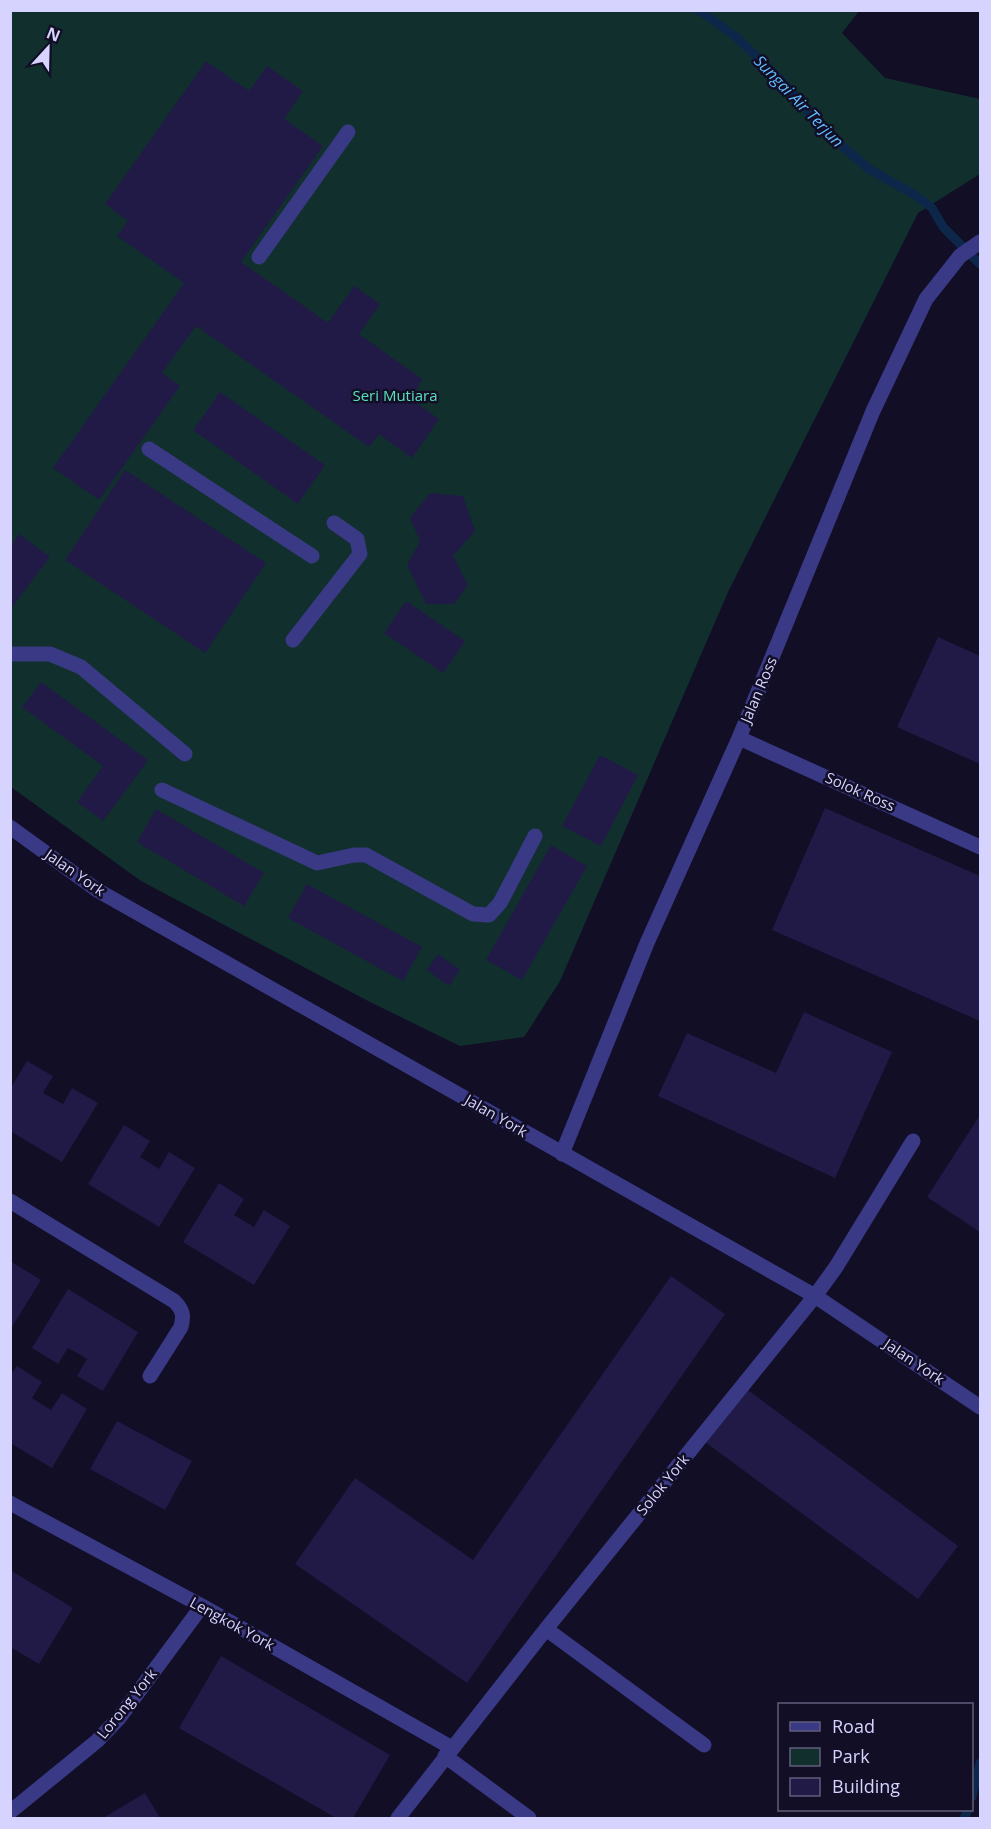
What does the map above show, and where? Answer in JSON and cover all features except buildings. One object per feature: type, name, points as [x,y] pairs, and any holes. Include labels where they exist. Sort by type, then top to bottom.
[{"type":"street","points":[[259,257],[348,132]]},
{"type":"street","name":"Jalan Ross","points":[[562,1154],[647,943],[739,738],[873,411],[926,298],[945,273],[964,254],[981,242]]},
{"type":"street","points":[[149,449],[312,556]]},
{"type":"street","points":[[293,640],[360,554],[357,539],[334,522]]},
{"type":"street","points":[[10,654],[50,654],[81,667],[185,754]]},
{"type":"street","name":"Solok Ross","points":[[739,738],[981,847]]},
{"type":"street","points":[[162,790],[317,863],[354,855],[366,855],[472,914],[489,915],[500,903],[535,836]]},
{"type":"street","name":"Jalan York","points":[[10,827],[98,890],[815,1296],[981,1407]]},
{"type":"street","name":"Solok York","points":[[398,1818],[546,1629],[837,1268],[913,1141]]},
{"type":"street","points":[[10,1201],[174,1301],[181,1308],[183,1318],[181,1327],[150,1376]]},
{"type":"street","name":"Lengkok York","points":[[10,1503],[202,1606],[449,1752],[529,1818]]},
{"type":"street","name":"Lorong York","points":[[10,1812],[97,1742],[119,1718],[202,1606]]},
{"type":"street","points":[[546,1629],[704,1745]]},
{"type":"green space","name":"Seri Mutiara","points":[[11,11],[859,11],[842,33],[885,78],[980,99],[980,174],[918,213],[728,592],[560,981],[524,1037],[460,1046],[370,1002],[141,881],[11,787]]},
{"type":"waterway","name":"Sungai Air Terjun","points":[[697,10],[736,37],[779,78],[828,134],[869,169],[915,195],[932,208],[943,227],[980,264]]},
{"type":"waterway","name":"Sungai Air Terjun","points":[[973,1793],[980,1763]]},
{"type":"waterway","name":"Sungai Air Terjun","points":[[964,1818],[968,1811]]}]
